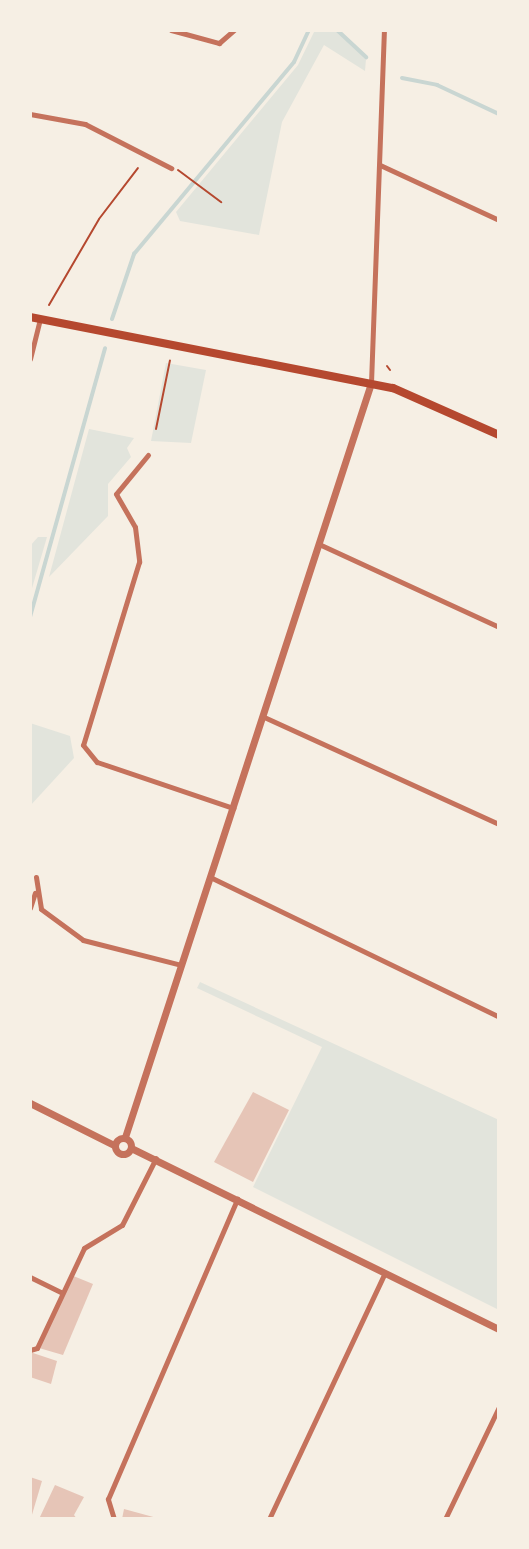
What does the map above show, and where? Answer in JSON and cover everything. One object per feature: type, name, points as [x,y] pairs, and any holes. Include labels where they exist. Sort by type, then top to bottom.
[{"type":"main road","points":[[30,317],[371,383],[417,397],[499,435]]},
{"type":"street","points":[[171,30],[219,43],[234,30]]},
{"type":"street","points":[[114,1145],[125,1137],[321,545],[371,383],[384,30]]},
{"type":"street","points":[[30,114],[84,124],[171,168]]},
{"type":"street","points":[[380,165],[499,220]]},
{"type":"street","points":[[30,359],[40,319]]},
{"type":"street","points":[[148,455],[116,494],[135,527],[139,562],[83,745],[97,762],[233,808]]},
{"type":"street","points":[[321,545],[499,627]]},
{"type":"street","points":[[264,717],[499,824]]},
{"type":"street","points":[[30,908],[35,893],[36,877]]},
{"type":"street","points":[[210,877],[499,1017]]},
{"type":"street","points":[[35,893],[54,922],[83,940],[181,965]]},
{"type":"street","points":[[30,1103],[114,1145],[121,1154],[131,1148]]},
{"type":"street","points":[[125,1137],[131,1148],[156,1158],[499,1329]]},
{"type":"street","points":[[30,1350],[36,1348],[84,1248],[122,1225],[156,1158]]},
{"type":"street","points":[[114,1519],[108,1499],[237,1198]]},
{"type":"street","points":[[269,1519],[385,1273]]},
{"type":"street","points":[[30,1277],[62,1292]]},
{"type":"street","points":[[445,1519],[499,1407]]},
{"type":"path","points":[[49,305],[99,219],[138,168]]},
{"type":"path","points":[[171,168],[189,176],[221,202]]},
{"type":"path","points":[[156,429],[170,360]]},
{"type":"path","points":[[387,366],[390,370]]},
{"type":"shaded area","points":[[315,30],[335,30],[366,59],[365,71],[324,45],[282,122],[259,235],[180,221],[176,212],[298,65]]},
{"type":"shaded area","points":[[166,363],[206,370],[191,443],[151,441]]},
{"type":"shaded area","points":[[89,429],[134,438],[127,448],[131,457],[108,484],[108,516],[49,577]]},
{"type":"shaded area","points":[[38,537],[47,537],[30,595],[30,546]]},
{"type":"shaded area","points":[[30,723],[70,736],[74,758],[30,806]]},
{"type":"shaded area","points":[[200,982],[499,1120],[499,1310],[253,1187],[322,1047],[197,988]]},
{"type":"building","points":[[253,1092],[289,1110],[253,1182],[214,1162]]},
{"type":"building","points":[[71,1275],[93,1284],[63,1355],[39,1348]]},
{"type":"building","points":[[30,1352],[57,1361],[51,1384],[30,1377]]},
{"type":"building","points":[[30,1477],[42,1481],[31,1518],[30,1518]]},
{"type":"building","points":[[55,1485],[84,1497],[74,1515],[77,1519],[39,1519]]},
{"type":"building","points":[[124,1509],[157,1518],[157,1519],[122,1519]]},
{"type":"waterway","points":[[112,319],[134,254],[294,62],[309,30]]},
{"type":"waterway","points":[[337,30],[366,57]]},
{"type":"waterway","points":[[402,78],[437,85],[499,114]]},
{"type":"waterway","points":[[30,617],[105,348]]}]
